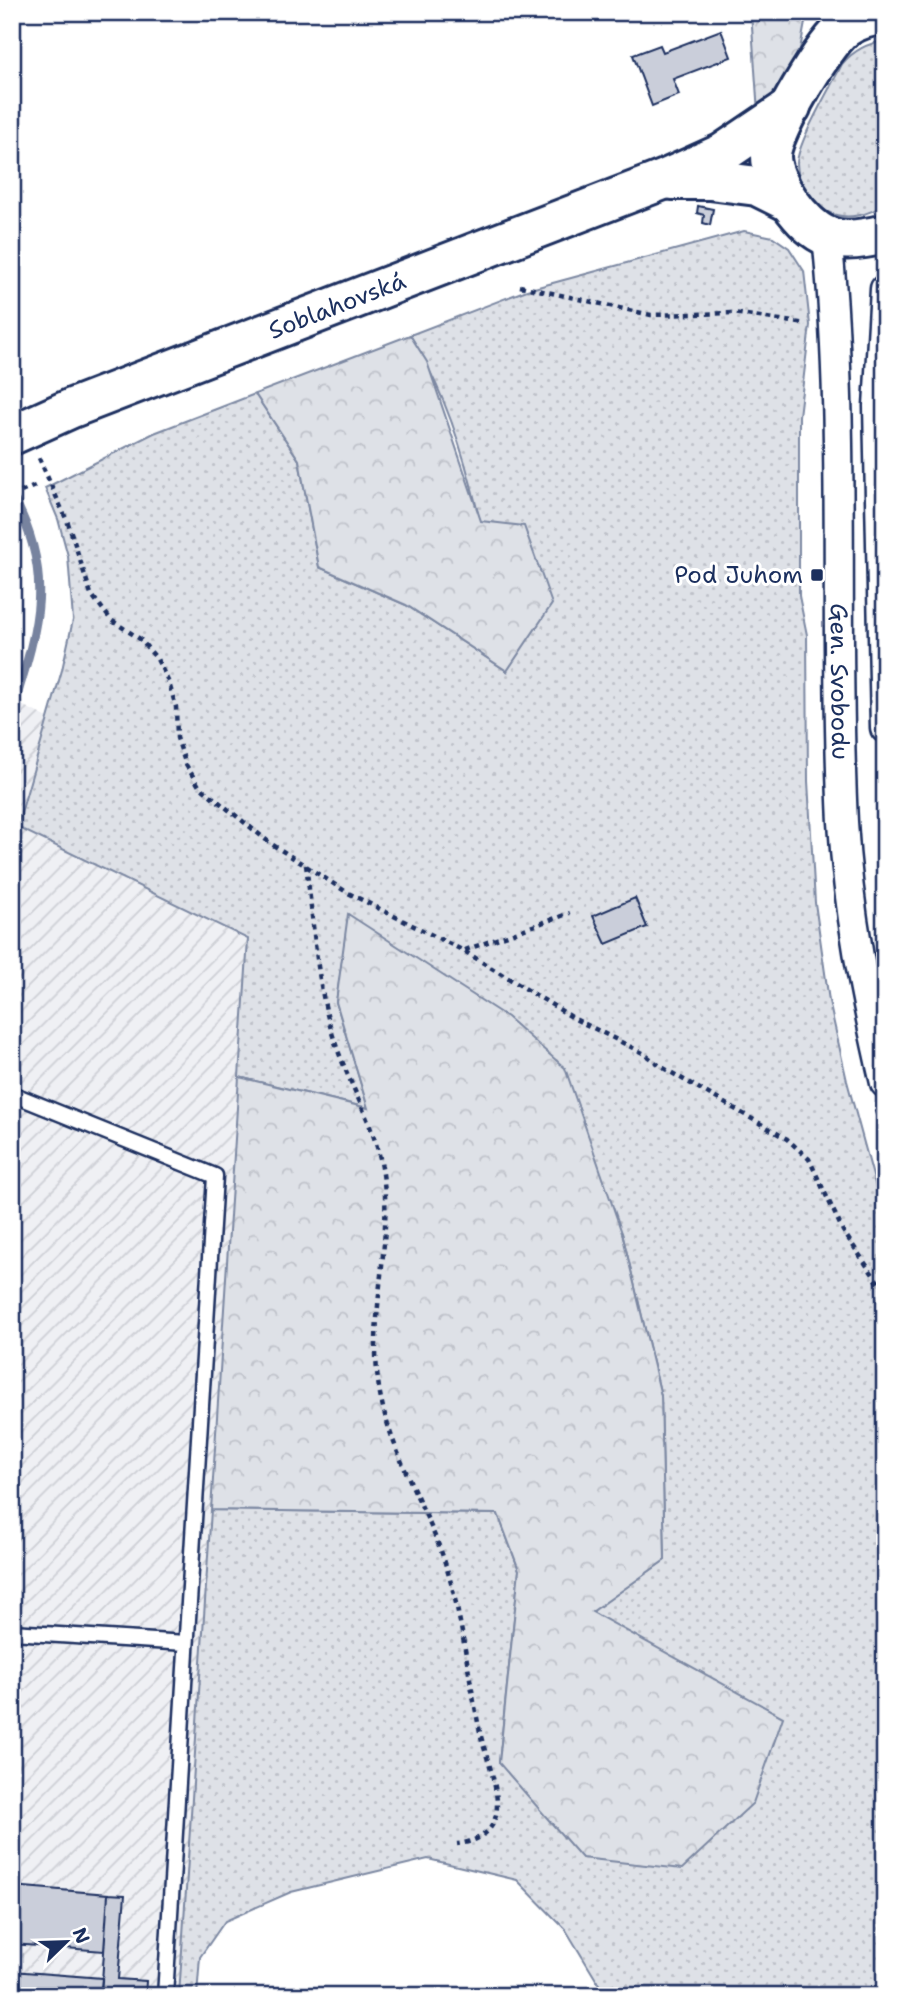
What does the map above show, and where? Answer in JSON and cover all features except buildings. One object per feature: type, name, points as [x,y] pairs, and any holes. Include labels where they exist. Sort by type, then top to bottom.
[{"type":"street","points":[[819,59],[825,12]]},
{"type":"street","points":[[787,201],[771,156],[774,141],[791,107],[833,38],[846,27],[863,19],[885,15]]},
{"type":"street","name":"Soblahovská","points":[[19,432],[663,180],[723,153],[791,107]]},
{"type":"street","points":[[663,180],[710,180],[757,186],[787,201],[827,236],[845,239],[885,234]]},
{"type":"street","name":"Gen. Svobodu","points":[[827,236],[836,326],[839,689],[844,825],[863,987],[885,1083]]},
{"type":"street","name":"Gen. Svobodu","points":[[885,289],[878,407],[885,728]]},
{"type":"lane","points":[[12,1094],[215,1176],[165,1996]]},
{"type":"lane","points":[[12,1632],[186,1643]]},
{"type":"path","points":[[520,286],[651,315],[734,313],[810,325]]},
{"type":"path","points":[[19,432],[68,523],[91,594],[111,620],[140,639],[157,659],[169,683],[176,708],[177,738],[193,775],[222,807],[270,843],[348,892],[464,950],[575,1019],[643,1053],[660,1066],[787,1139],[809,1158],[843,1231],[885,1292]]},
{"type":"path","points":[[12,496],[35,486]]},
{"type":"path","points":[[306,864],[326,1011],[336,1045],[371,1124],[384,1182],[375,1349],[379,1389],[388,1427],[441,1552],[456,1599],[474,1702],[496,1798],[492,1826],[481,1837],[457,1844]]},
{"type":"path","points":[[464,950],[570,913]]},
{"type":"shaded area","points":[[12,700],[48,718],[17,827],[249,939],[179,1996],[12,1996]]},
{"type":"green space","points":[[751,12],[807,12],[795,76],[758,113]]},
{"type":"green space","points":[[885,41],[885,204],[857,216],[835,215],[822,208],[806,191],[798,170],[799,153],[842,64],[861,48]]},
{"type":"green space","points":[[744,231],[773,237],[789,248],[804,271],[810,325],[799,416],[799,596],[807,635],[808,781],[815,903],[829,1001],[847,1081],[885,1220],[885,1996],[606,1996],[566,1930],[517,1880],[428,1859],[291,1892],[225,1921],[200,1957],[197,1996],[179,1996],[211,1510],[498,1514],[519,1570],[499,1762],[591,1612],[665,1560],[661,1396],[622,1233],[349,915],[336,1002],[368,1108],[239,1077],[248,939],[17,827],[62,670],[73,620],[68,556],[58,519],[45,488],[154,433],[255,394],[299,460],[319,567],[406,605],[507,671],[484,541],[462,455],[431,373],[410,335],[527,290]]},
{"type":"green space","points":[[410,335],[427,362],[481,521],[524,526],[552,604],[507,671],[406,605],[319,567],[299,460],[255,394]]},
{"type":"green space","points":[[348,914],[507,1017],[565,1068],[622,1233],[661,1396],[665,1560],[592,1612],[783,1717],[753,1803],[682,1869],[582,1858],[499,1763],[519,1570],[498,1514],[211,1510],[239,1077],[368,1108],[336,1002]]},
{"type":"waterway","points":[[12,495],[26,524],[38,578],[35,629],[12,712]]},
{"type":"place","name":"Pod Juhom","points":[[817,575]]}]
